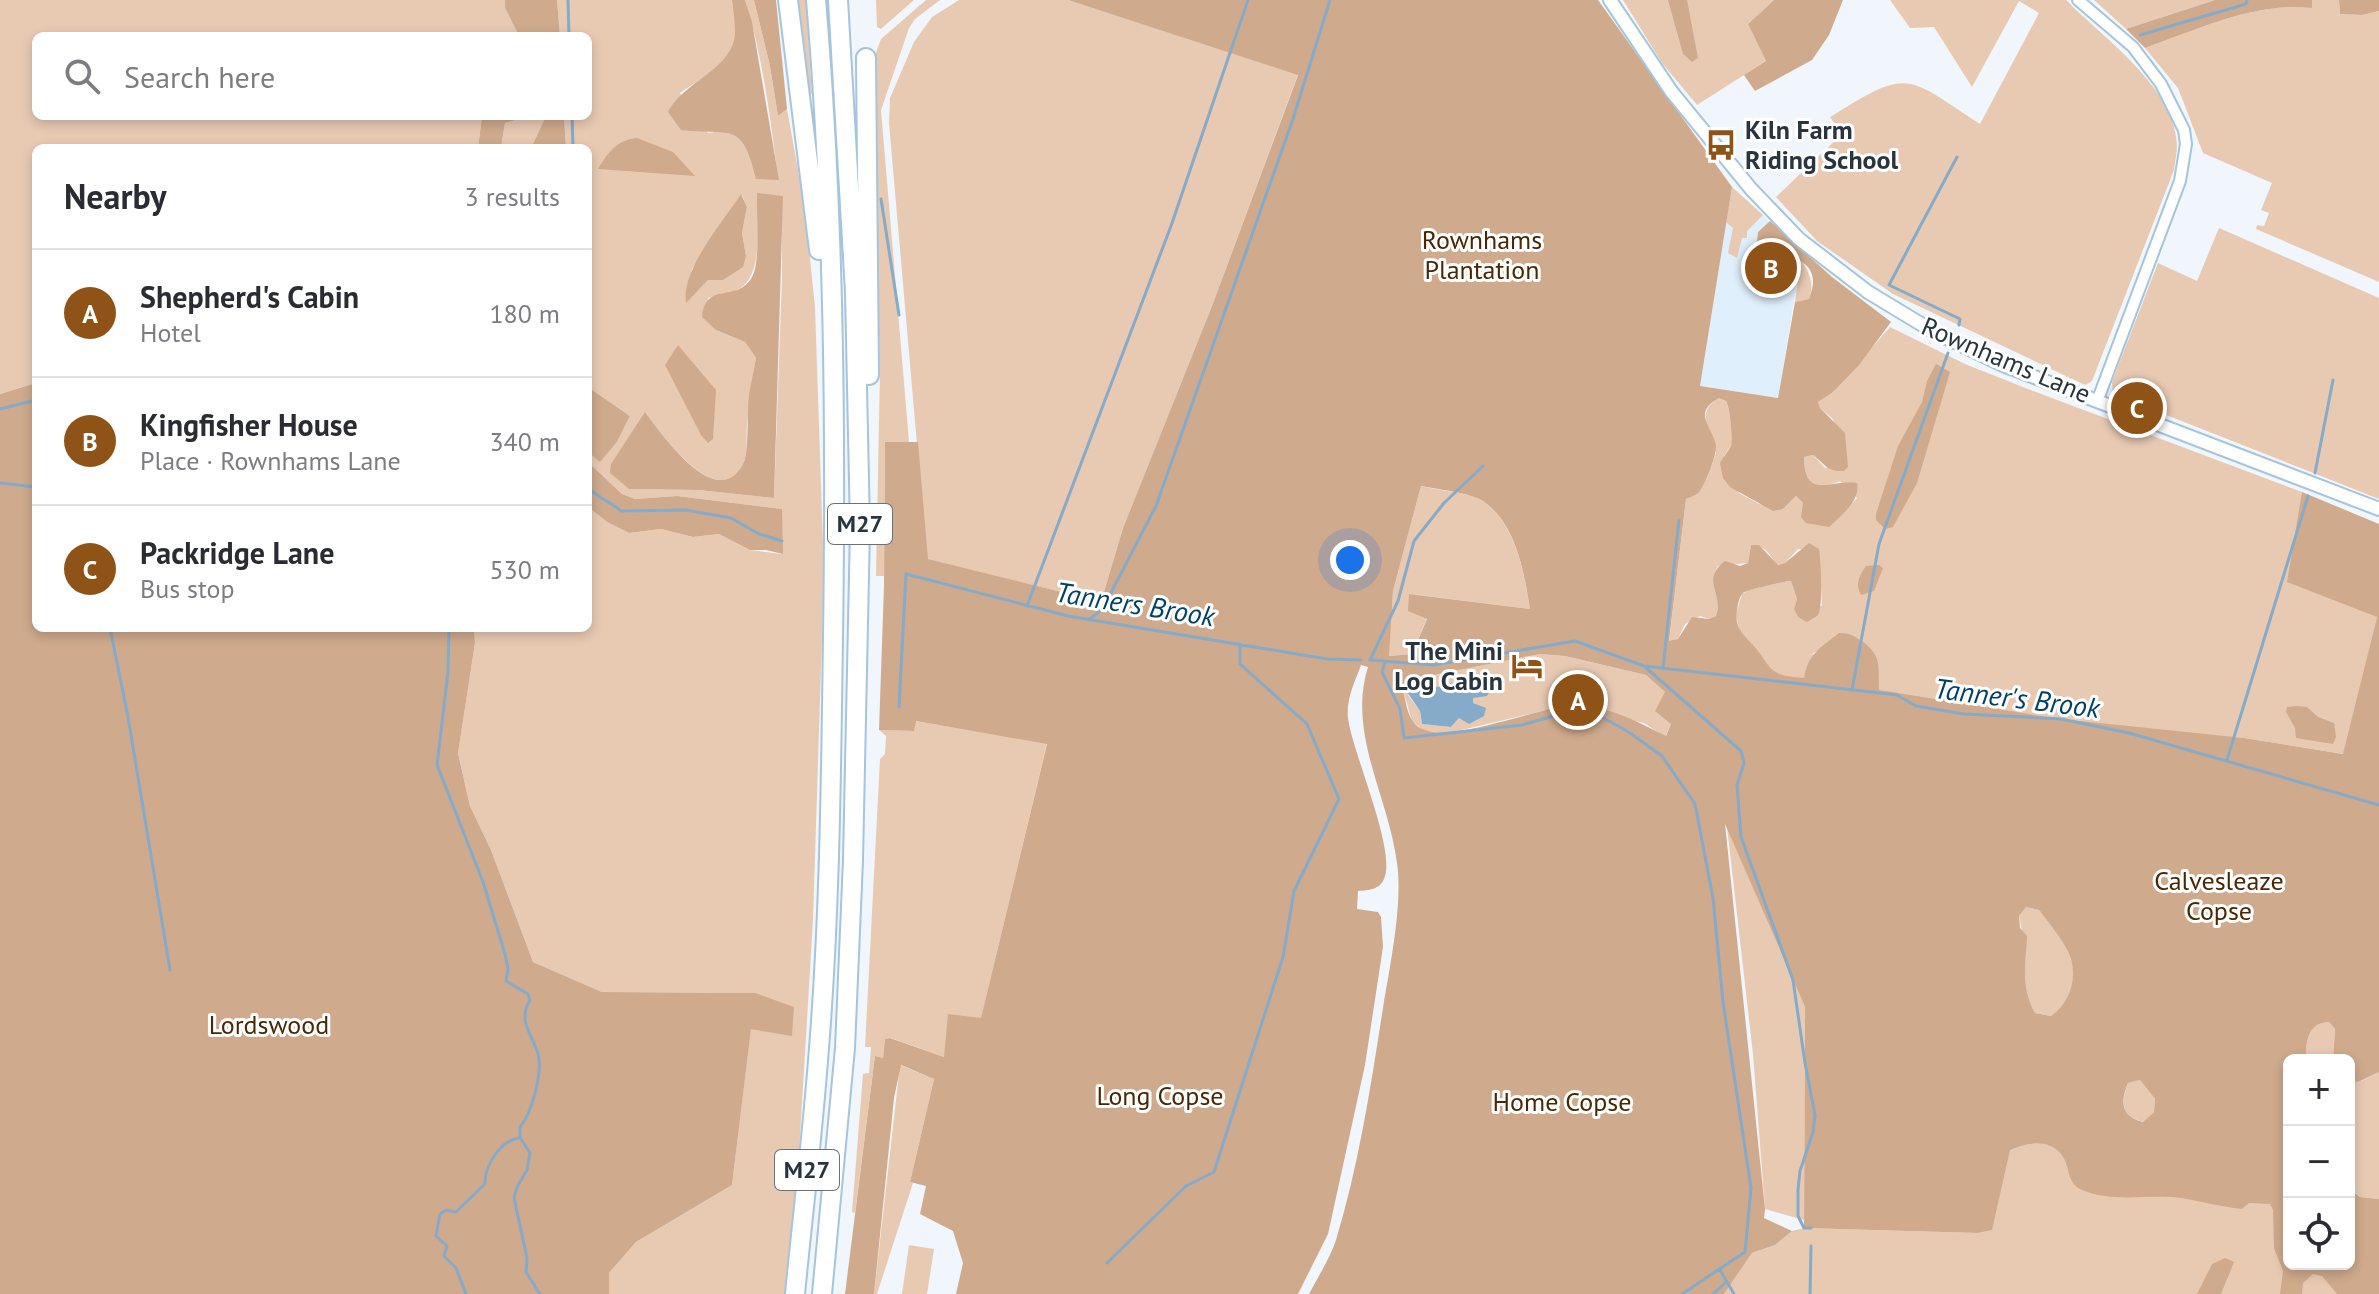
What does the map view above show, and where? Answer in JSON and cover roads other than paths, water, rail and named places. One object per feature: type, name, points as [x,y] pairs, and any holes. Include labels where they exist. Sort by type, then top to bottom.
[{"type":"highway","name":"M27","points":[[788,0],[821,268],[833,311]]},
{"type":"highway","name":"M27","points":[[795,1294],[820,1046],[829,867],[835,460],[833,311],[816,0]]},
{"type":"highway","name":"M27","points":[[838,0],[855,292],[860,528]]},
{"type":"highway","name":"M27","points":[[822,1294],[845,1032],[853,860],[860,528],[869,379],[866,58]]},
{"type":"street","name":"Rownhams Lane","points":[[1610,0],[1671,91],[1710,142],[1772,212],[1818,255],[1868,292],[1934,332],[2003,365],[2379,509]]},
{"type":"street","points":[[2078,0],[2133,47],[2148,65],[2176,113],[2186,144],[2180,181],[2098,399]]},
{"type":"water","points":[[1478,680],[1491,689],[1487,696],[1473,698],[1473,703],[1486,708],[1484,716],[1469,724],[1459,718],[1451,727],[1422,724],[1420,711],[1407,692],[1408,685],[1412,683],[1437,687],[1452,682],[1461,692]]},
{"type":"waterway","points":[[568,0],[569,32]]},
{"type":"waterway","points":[[1027,606],[1171,226],[1248,0]]},
{"type":"waterway","points":[[1089,620],[1103,608],[1156,506],[1293,119],[1330,0]]},
{"type":"waterway","points":[[2140,35],[2246,4],[2247,0]]},
{"type":"waterway","points":[[572,120],[573,144]]},
{"type":"waterway","points":[[1957,157],[1889,285],[1960,319],[1959,325]]},
{"type":"waterway","points":[[881,199],[899,315]]},
{"type":"waterway","points":[[1852,690],[1879,544],[1948,353]]},
{"type":"waterway","points":[[2315,473],[2333,380]]},
{"type":"waterway","name":"Tanners Brook","points":[[0,409],[32,401]]},
{"type":"waterway","name":"Tanner's Brook","points":[[1483,466],[1444,503],[1414,541],[1398,601],[1370,660],[1433,665],[1575,641],[1644,666],[1897,695],[1916,706],[1964,714],[2061,719],[2129,733],[2379,805]]},
{"type":"waterway","points":[[0,483],[32,487]]},
{"type":"waterway","name":"Tanners Brook","points":[[592,491],[621,511],[686,510],[731,518],[759,534],[782,541]]},
{"type":"waterway","points":[[2227,760],[2308,496]]},
{"type":"waterway","points":[[1663,668],[1679,520]]},
{"type":"waterway","name":"Tanners Brook","points":[[899,707],[906,574],[1068,616],[1327,659],[1361,660]]},
{"type":"waterway","points":[[111,632],[170,970]]},
{"type":"waterway","points":[[449,632],[448,672],[437,765],[483,882],[505,954],[508,969],[506,981],[528,994],[530,1000],[525,1021],[538,1054],[535,1092],[520,1127],[520,1138],[530,1153],[527,1170],[514,1198],[527,1258],[526,1272],[540,1294]]},
{"type":"waterway","points":[[1107,1263],[1186,1186],[1214,1172],[1283,957],[1294,891],[1339,799],[1307,724],[1240,664],[1240,644]]},
{"type":"waterway","points":[[1385,662],[1382,672],[1400,709],[1404,738],[1522,725],[1585,707],[1662,756],[1695,804],[1713,898],[1723,1002],[1751,1188],[1745,1252],[1682,1294]]},
{"type":"waterway","points":[[1644,666],[1741,751],[1744,763],[1737,785],[1741,837],[1793,980],[1815,1115],[1798,1190],[1798,1216],[1804,1228],[1811,1228]]},
{"type":"waterway","points":[[466,1294],[456,1268],[444,1256],[447,1246],[436,1236],[440,1214],[446,1210],[456,1212],[485,1184],[487,1170],[500,1149],[519,1138]]},
{"type":"waterway","points":[[1810,1294],[1811,1246]]},
{"type":"waterway","points":[[1720,1270],[1734,1294]]},
{"type":"waterway","points":[[1713,1294],[1725,1283]]},
{"type":"place","name":"Kiln Farm Riding School","points":[[1721,145]]},
{"type":"place","name":"Kingfisher House","points":[[1771,268]]},
{"type":"place","name":"Packridge Lane","points":[[2137,408]]},
{"type":"place","name":"The Mini Log Cabin","points":[[1527,666]]},
{"type":"place","name":"Shepherd's Cabin","points":[[1578,700]]},
{"type":"park label","name":"Rownhams Plantation","points":[[1482,255]]},
{"type":"park label","name":"Calvesleaze Copse","points":[[2219,896]]},
{"type":"park label","name":"Lordswood","points":[[269,1025]]},
{"type":"park label","name":"Long Copse","points":[[1160,1096]]},
{"type":"park label","name":"Home Copse","points":[[1562,1102]]}]
